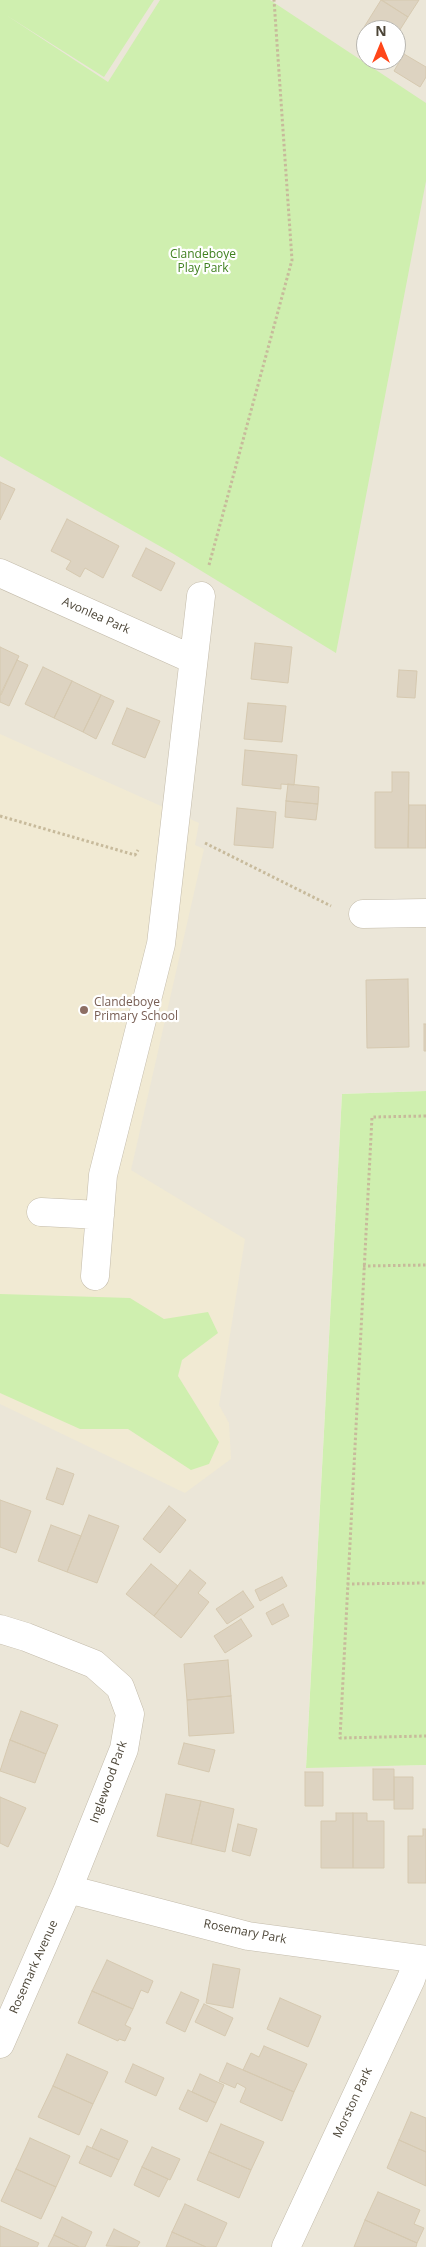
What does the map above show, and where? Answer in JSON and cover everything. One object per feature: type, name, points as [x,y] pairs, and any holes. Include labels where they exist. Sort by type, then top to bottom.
[{"type":"street","name":"Avonlea Park","points":[[0,573],[192,659]]},
{"type":"street","points":[[95,1276],[103,1175],[161,944],[200,596]]},
{"type":"street","points":[[363,914],[426,913]]},
{"type":"street","points":[[41,1212],[100,1215]]},
{"type":"street","name":"Inglewood Park","points":[[0,1629],[26,1637],[94,1664],[120,1687],[130,1714],[124,1749],[68,1889]]},
{"type":"street","name":"Rosemary Park","points":[[68,1889],[248,1936],[422,1960]]},
{"type":"street","name":"Rosemark Avenue","points":[[0,2044],[8,2004],[68,1889]]},
{"type":"street","name":"Morston Park","points":[[286,2247],[411,1979],[422,1960]]},
{"type":"path","points":[[200,596],[292,260],[274,0]]},
{"type":"path","points":[[0,816],[135,855],[139,847]]},
{"type":"path","points":[[200,841],[343,912],[363,914]]},
{"type":"path","points":[[426,1116],[372,1117],[340,1738],[426,1736]]},
{"type":"path","points":[[363,1266],[426,1265]]},
{"type":"path","points":[[347,1584],[426,1583]]},
{"type":"shaded area","points":[[0,0],[426,0],[426,1091],[342,1094],[306,1767],[426,1765],[426,2247],[0,2247]]},
{"type":"shaded area","name":"Clandeboye Primary School","points":[[0,734],[199,823],[195,845],[204,849],[131,1170],[245,1239],[219,1405],[229,1423],[231,1459],[185,1493],[0,1404]]},
{"type":"green space","name":"Clandeboye Play Park","points":[[0,0],[154,0],[104,77],[6,15],[108,82],[160,0],[270,0],[356,57],[356,70],[376,70],[426,103],[426,181],[336,653],[172,553],[0,456]]},
{"type":"green space","points":[[426,1091],[426,1765],[306,1768],[342,1094]]},
{"type":"green space","points":[[0,1294],[130,1298],[164,1319],[208,1312],[218,1333],[182,1360],[178,1376],[219,1442],[209,1464],[191,1470],[128,1429],[80,1429],[0,1393]]},
{"type":"building","points":[[381,0],[408,17],[406,20],[368,20]]},
{"type":"building","points":[[382,0],[419,0],[408,17]]},
{"type":"building","points":[[406,55],[426,67],[426,77],[420,87],[394,71],[406,70]]},
{"type":"building","points":[[0,482],[15,489],[0,520]]},
{"type":"building","points":[[67,519],[119,546],[103,578],[85,568],[80,577],[66,569],[71,561],[51,551]]},
{"type":"building","points":[[146,548],[175,563],[161,591],[132,576]]},
{"type":"building","points":[[255,643],[292,647],[288,683],[251,679]]},
{"type":"building","points":[[0,647],[19,656],[1,695],[0,695]]},
{"type":"building","points":[[17,660],[28,665],[9,706],[0,702],[0,695]]},
{"type":"building","points":[[43,667],[72,681],[54,718],[25,704]]},
{"type":"building","points":[[399,670],[417,671],[415,698],[397,697]]},
{"type":"building","points":[[72,681],[101,695],[83,732],[54,718]]},
{"type":"building","points":[[101,695],[114,701],[96,739],[83,732]]},
{"type":"building","points":[[248,703],[286,706],[282,742],[244,739]]},
{"type":"building","points":[[127,708],[160,721],[145,758],[112,744]]},
{"type":"building","points":[[245,750],[297,755],[294,785],[281,784],[281,789],[242,785]]},
{"type":"building","points":[[392,772],[409,772],[408,848],[375,848],[375,792],[392,792]]},
{"type":"building","points":[[288,784],[319,787],[318,804],[286,801]]},
{"type":"building","points":[[286,801],[318,804],[316,820],[285,817]]},
{"type":"building","points":[[409,805],[426,805],[426,848],[408,848]]},
{"type":"building","points":[[237,808],[276,812],[273,848],[234,845]]},
{"type":"building","points":[[408,979],[409,1047],[367,1048],[366,980]]},
{"type":"building","points":[[424,1024],[426,1024],[426,1051],[424,1051]]},
{"type":"building","points":[[57,1468],[74,1474],[63,1505],[46,1499]]},
{"type":"building","points":[[0,1500],[31,1511],[16,1553],[0,1547]]},
{"type":"building","points":[[169,1506],[186,1520],[160,1553],[143,1539]]},
{"type":"building","points":[[89,1515],[119,1526],[97,1583],[67,1572]]},
{"type":"building","points":[[51,1525],[81,1536],[67,1572],[38,1561]]},
{"type":"building","points":[[151,1564],[178,1586],[154,1616],[126,1594]]},
{"type":"building","points":[[190,1570],[206,1583],[198,1593],[209,1602],[181,1638],[154,1616]]},
{"type":"building","points":[[282,1577],[287,1586],[260,1601],[255,1590]]},
{"type":"building","points":[[243,1591],[254,1607],[227,1624],[216,1609]]},
{"type":"building","points":[[283,1604],[289,1616],[272,1625],[266,1613]]},
{"type":"building","points":[[241,1619],[252,1636],[225,1653],[214,1636]]},
{"type":"building","points":[[228,1660],[231,1696],[187,1700],[184,1664]]},
{"type":"building","points":[[231,1696],[234,1733],[189,1736],[187,1700]]},
{"type":"building","points":[[21,1711],[58,1725],[46,1754],[10,1740]]},
{"type":"building","points":[[10,1740],[46,1754],[35,1783],[0,1771]]},
{"type":"building","points":[[184,1743],[215,1750],[209,1772],[178,1764]]},
{"type":"building","points":[[373,1769],[394,1769],[394,1800],[373,1800]]},
{"type":"building","points":[[305,1772],[323,1772],[323,1806],[305,1806]]},
{"type":"building","points":[[394,1777],[413,1777],[413,1809],[394,1809]]},
{"type":"building","points":[[166,1794],[201,1801],[191,1844],[157,1836]]},
{"type":"building","points":[[0,1797],[26,1808],[8,1847],[0,1843]]},
{"type":"building","points":[[201,1801],[234,1809],[225,1852],[191,1844]]},
{"type":"building","points":[[336,1813],[353,1813],[353,1868],[321,1868],[321,1821],[336,1821]]},
{"type":"building","points":[[353,1813],[367,1813],[367,1821],[384,1821],[384,1868],[353,1868]]},
{"type":"building","points":[[238,1824],[257,1829],[250,1856],[232,1851]]},
{"type":"building","points":[[423,1829],[426,1829],[426,1883],[408,1883],[408,1836],[423,1836]]},
{"type":"building","points":[[107,1960],[153,1981],[148,1993],[141,1990],[133,2009],[92,1991]]},
{"type":"building","points":[[213,1964],[240,1969],[233,2008],[206,2003]]},
{"type":"building","points":[[92,1991],[133,2009],[125,2025],[131,2028],[125,2041],[119,2039],[118,2041],[78,2023]]},
{"type":"building","points":[[181,1992],[199,2000],[185,2032],[166,2023]]},
{"type":"building","points":[[280,1998],[321,2016],[308,2047],[267,2029]]},
{"type":"building","points":[[204,2004],[233,2018],[225,2036],[195,2022]]},
{"type":"building","points":[[264,2046],[307,2064],[294,2092],[243,2070],[251,2053],[259,2057]]},
{"type":"building","points":[[67,2054],[108,2072],[93,2104],[53,2086]]},
{"type":"building","points":[[227,2063],[294,2092],[282,2121],[240,2102],[246,2088],[237,2083],[235,2088],[219,2081]]},
{"type":"building","points":[[133,2064],[164,2078],[156,2096],[125,2082]]},
{"type":"building","points":[[200,2074],[224,2085],[216,2103],[192,2092]]},
{"type":"building","points":[[53,2086],[93,2104],[79,2135],[38,2117]]},
{"type":"building","points":[[188,2090],[216,2103],[207,2122],[179,2109]]},
{"type":"building","points":[[411,2112],[426,2118],[426,2152],[399,2140]]},
{"type":"building","points":[[221,2124],[264,2142],[251,2170],[209,2152]]},
{"type":"building","points":[[101,2129],[128,2141],[119,2160],[92,2148]]},
{"type":"building","points":[[30,2138],[70,2156],[56,2187],[16,2169]]},
{"type":"building","points":[[399,2140],[426,2152],[426,2186],[387,2168]]},
{"type":"building","points":[[87,2146],[119,2160],[111,2177],[79,2163]]},
{"type":"building","points":[[152,2147],[180,2159],[170,2180],[142,2167]]},
{"type":"building","points":[[209,2152],[251,2170],[239,2198],[197,2180]]},
{"type":"building","points":[[142,2167],[168,2179],[159,2197],[134,2185]]},
{"type":"building","points":[[16,2169],[56,2187],[41,2219],[1,2201]]},
{"type":"building","points":[[378,2192],[420,2210],[414,2224],[424,2228],[417,2243],[365,2220]]},
{"type":"building","points":[[185,2204],[227,2223],[216,2247],[206,2247],[172,2232]]},
{"type":"building","points":[[62,2217],[92,2232],[85,2247],[79,2247],[54,2235]]},
{"type":"building","points":[[365,2220],[417,2243],[416,2247],[354,2247]]},
{"type":"building","points":[[0,2226],[39,2243],[37,2247],[0,2247]]},
{"type":"building","points":[[114,2229],[140,2242],[137,2247],[106,2246]]},
{"type":"building","points":[[172,2232],[206,2247],[166,2247]]},
{"type":"building","points":[[54,2235],[79,2247],[48,2247]]},
{"type":"place","name":"Clandeboye Primary School","points":[[84,1010]]}]
